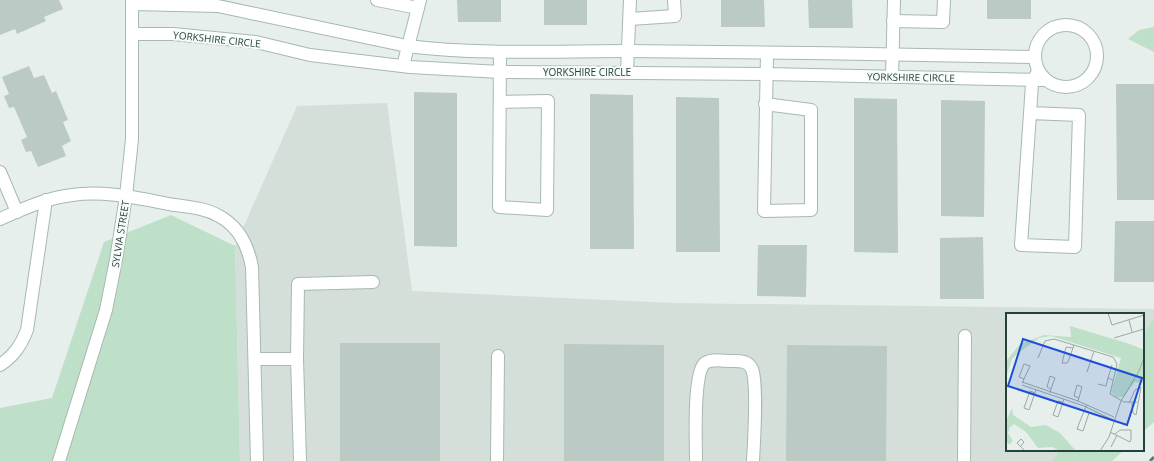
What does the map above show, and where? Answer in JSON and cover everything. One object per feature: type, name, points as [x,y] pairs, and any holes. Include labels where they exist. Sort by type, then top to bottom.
[{"type":"street","points":[[377,0],[419,4],[403,66]]},
{"type":"street","points":[[627,72],[630,0]]},
{"type":"street","points":[[630,19],[674,16],[674,0]]},
{"type":"street","points":[[892,76],[894,0]]},
{"type":"street","points":[[893,21],[943,22],[944,0]]},
{"type":"street","name":"SYLVIA STREET","points":[[59,461],[106,310],[116,260],[126,196],[132,139],[132,2]]},
{"type":"street","name":"YORKSHIRE CIRCLE","points":[[132,2],[218,6],[407,46],[500,52],[892,54],[1034,57]]},
{"type":"street","points":[[1063,25],[1074,26],[1083,30],[1091,37],[1096,47],[1097,57],[1095,67],[1090,76],[1082,83],[1073,87],[1063,88],[1053,85],[1039,77],[1034,57],[1038,42],[1044,33],[1053,27],[1063,25]]},
{"type":"street","name":"YORKSHIRE CIRCLE","points":[[132,34],[173,34],[256,42],[310,55],[403,66],[500,72],[1039,77]]},
{"type":"street","points":[[500,52],[501,102],[499,207],[546,210],[548,101],[501,102]]},
{"type":"street","points":[[765,104],[811,110],[811,210],[764,210],[765,104],[767,54]]},
{"type":"street","points":[[1030,113],[1079,115],[1075,247],[1021,245],[1030,113],[1032,84],[1039,77]]},
{"type":"street","points":[[0,172],[16,212]]},
{"type":"street","points":[[0,219],[46,200],[72,195],[126,196],[205,210],[219,216],[234,227],[244,240],[252,267],[257,461]]},
{"type":"street","points":[[0,365],[11,358],[22,344],[27,330],[46,200]]},
{"type":"street","points":[[300,461],[297,359],[298,284],[373,282]]},
{"type":"street","points":[[964,461],[965,336]]},
{"type":"street","points":[[497,461],[498,356]]},
{"type":"street","points":[[255,359],[297,359]]},
{"type":"street","points":[[696,461],[697,386],[700,372],[704,363],[712,360],[742,361],[748,364],[752,370],[755,383],[753,461]]},
{"type":"shaded area","points":[[387,103],[412,291],[674,303],[1154,309],[1154,318],[1144,333],[1144,313],[1006,313],[1006,451],[1059,451],[1052,461],[240,461],[235,246],[297,106]]},
{"type":"green space","points":[[1154,27],[1154,52],[1128,39],[1139,30]]},
{"type":"green space","points":[[171,215],[235,246],[240,461],[0,461],[0,408],[52,398],[104,242]]},
{"type":"green space","points":[[1154,318],[1154,422],[1144,431],[1144,333]]},
{"type":"green space","points":[[1059,451],[1123,451],[1112,461],[1052,461]]},
{"type":"building","points":[[0,0],[59,0],[63,9],[44,17],[46,21],[17,34],[15,29],[0,35]]},
{"type":"building","points":[[457,0],[501,0],[501,22],[458,22]]},
{"type":"building","points":[[544,0],[587,0],[587,25],[544,25]]},
{"type":"building","points":[[721,0],[764,0],[765,27],[721,27]]},
{"type":"building","points":[[808,0],[852,0],[853,28],[809,28]]},
{"type":"building","points":[[987,0],[1031,0],[1031,19],[987,19]]},
{"type":"building","points":[[29,66],[34,78],[44,75],[52,93],[56,91],[68,120],[63,122],[71,141],[62,146],[66,156],[38,167],[31,151],[26,152],[21,140],[27,137],[14,107],[9,108],[4,96],[9,94],[2,77]]},
{"type":"building","points":[[1116,84],[1154,84],[1154,200],[1117,200]]},
{"type":"building","points":[[414,92],[457,93],[457,247],[414,246]]},
{"type":"building","points":[[590,94],[633,95],[634,249],[590,249]]},
{"type":"building","points":[[676,97],[719,98],[720,252],[676,252]]},
{"type":"building","points":[[854,98],[897,99],[898,253],[854,252]]},
{"type":"building","points":[[941,100],[985,101],[984,217],[941,216]]},
{"type":"building","points":[[1115,221],[1154,221],[1154,282],[1114,282]]},
{"type":"building","points":[[983,237],[984,299],[940,299],[940,238]]},
{"type":"building","points":[[758,245],[807,245],[806,297],[757,296]]},
{"type":"building","points":[[340,343],[440,343],[440,461],[340,461]]},
{"type":"building","points":[[564,344],[664,345],[664,461],[564,461]]},
{"type":"building","points":[[787,345],[887,346],[886,461],[786,461]]},
{"type":"railway","points":[[1150,461],[1154,457]]}]
